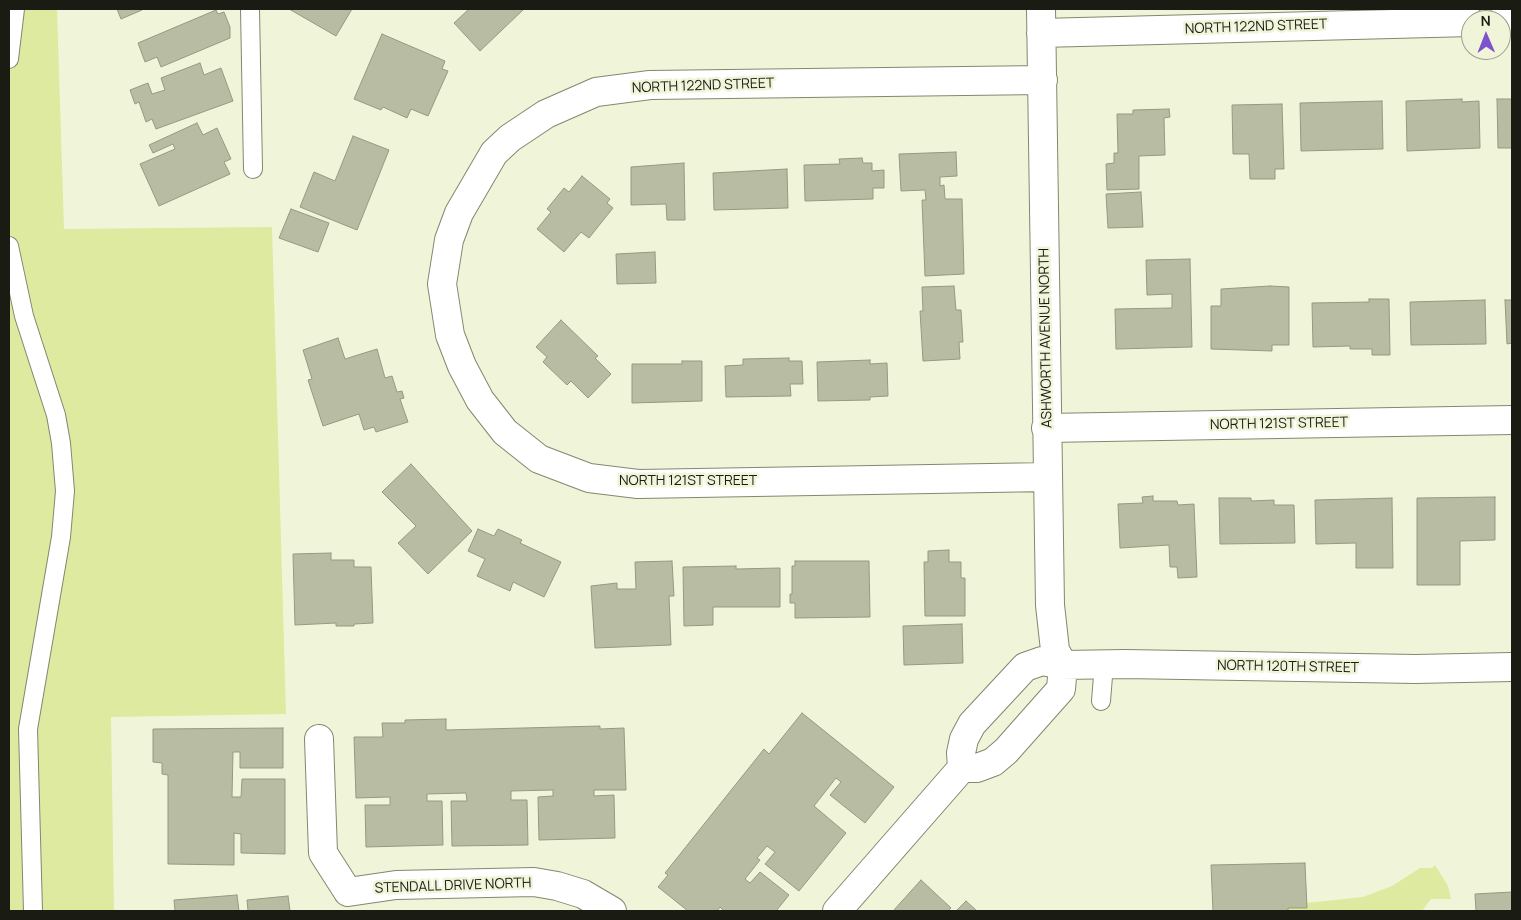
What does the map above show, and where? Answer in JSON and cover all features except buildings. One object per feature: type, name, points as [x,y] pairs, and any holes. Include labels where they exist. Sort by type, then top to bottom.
[{"type":"street","name":"NORTH 122ND STREET","points":[[1041,21],[1461,22]]},
{"type":"street","name":"ASHWORTH AVENUE NORTH","points":[[1041,21],[1046,428],[1051,625],[1055,650],[1063,665]]},
{"type":"street","name":"NORTH 122ND STREET","points":[[442,284],[449,240],[459,213],[475,182],[494,152],[510,138],[546,114],[596,92],[650,85],[1043,80]]},
{"type":"street","name":"NORTH 121ST STREET","points":[[442,284],[450,335],[462,366],[480,400],[505,432],[539,459],[589,478],[638,484],[1048,477]]},
{"type":"street","name":"NORTH 121ST STREET","points":[[1046,428],[1512,420]]},
{"type":"street","points":[[837,911],[962,768],[960,752],[972,724],[1024,667],[1042,661],[1063,665],[1061,689],[1006,751],[993,762],[977,768],[962,768]]},
{"type":"street","name":"NORTH 120TH STREET","points":[[1063,665],[1415,669],[1512,667]]},
{"type":"street","name":"STENDALL DRIVE NORTH","points":[[320,739],[323,854],[344,902],[396,885],[534,882],[557,886],[583,894],[612,911]]},
{"type":"lane","points":[[9,59],[15,9]]},
{"type":"lane","points":[[250,9],[253,169]]},
{"type":"lane","points":[[9,246],[24,316],[56,415],[61,443],[65,491],[62,537],[28,729],[33,911]]},
{"type":"lane","points":[[1101,701],[1104,664]]},
{"type":"green space","points":[[9,9],[57,9],[64,229],[272,227],[286,714],[111,717],[114,911],[9,911]]},
{"type":"green space","points":[[1435,865],[1448,886],[1451,899],[1431,899],[1422,911],[1288,911],[1288,907],[1307,903],[1363,897],[1392,886],[1420,868],[1432,868]]}]
